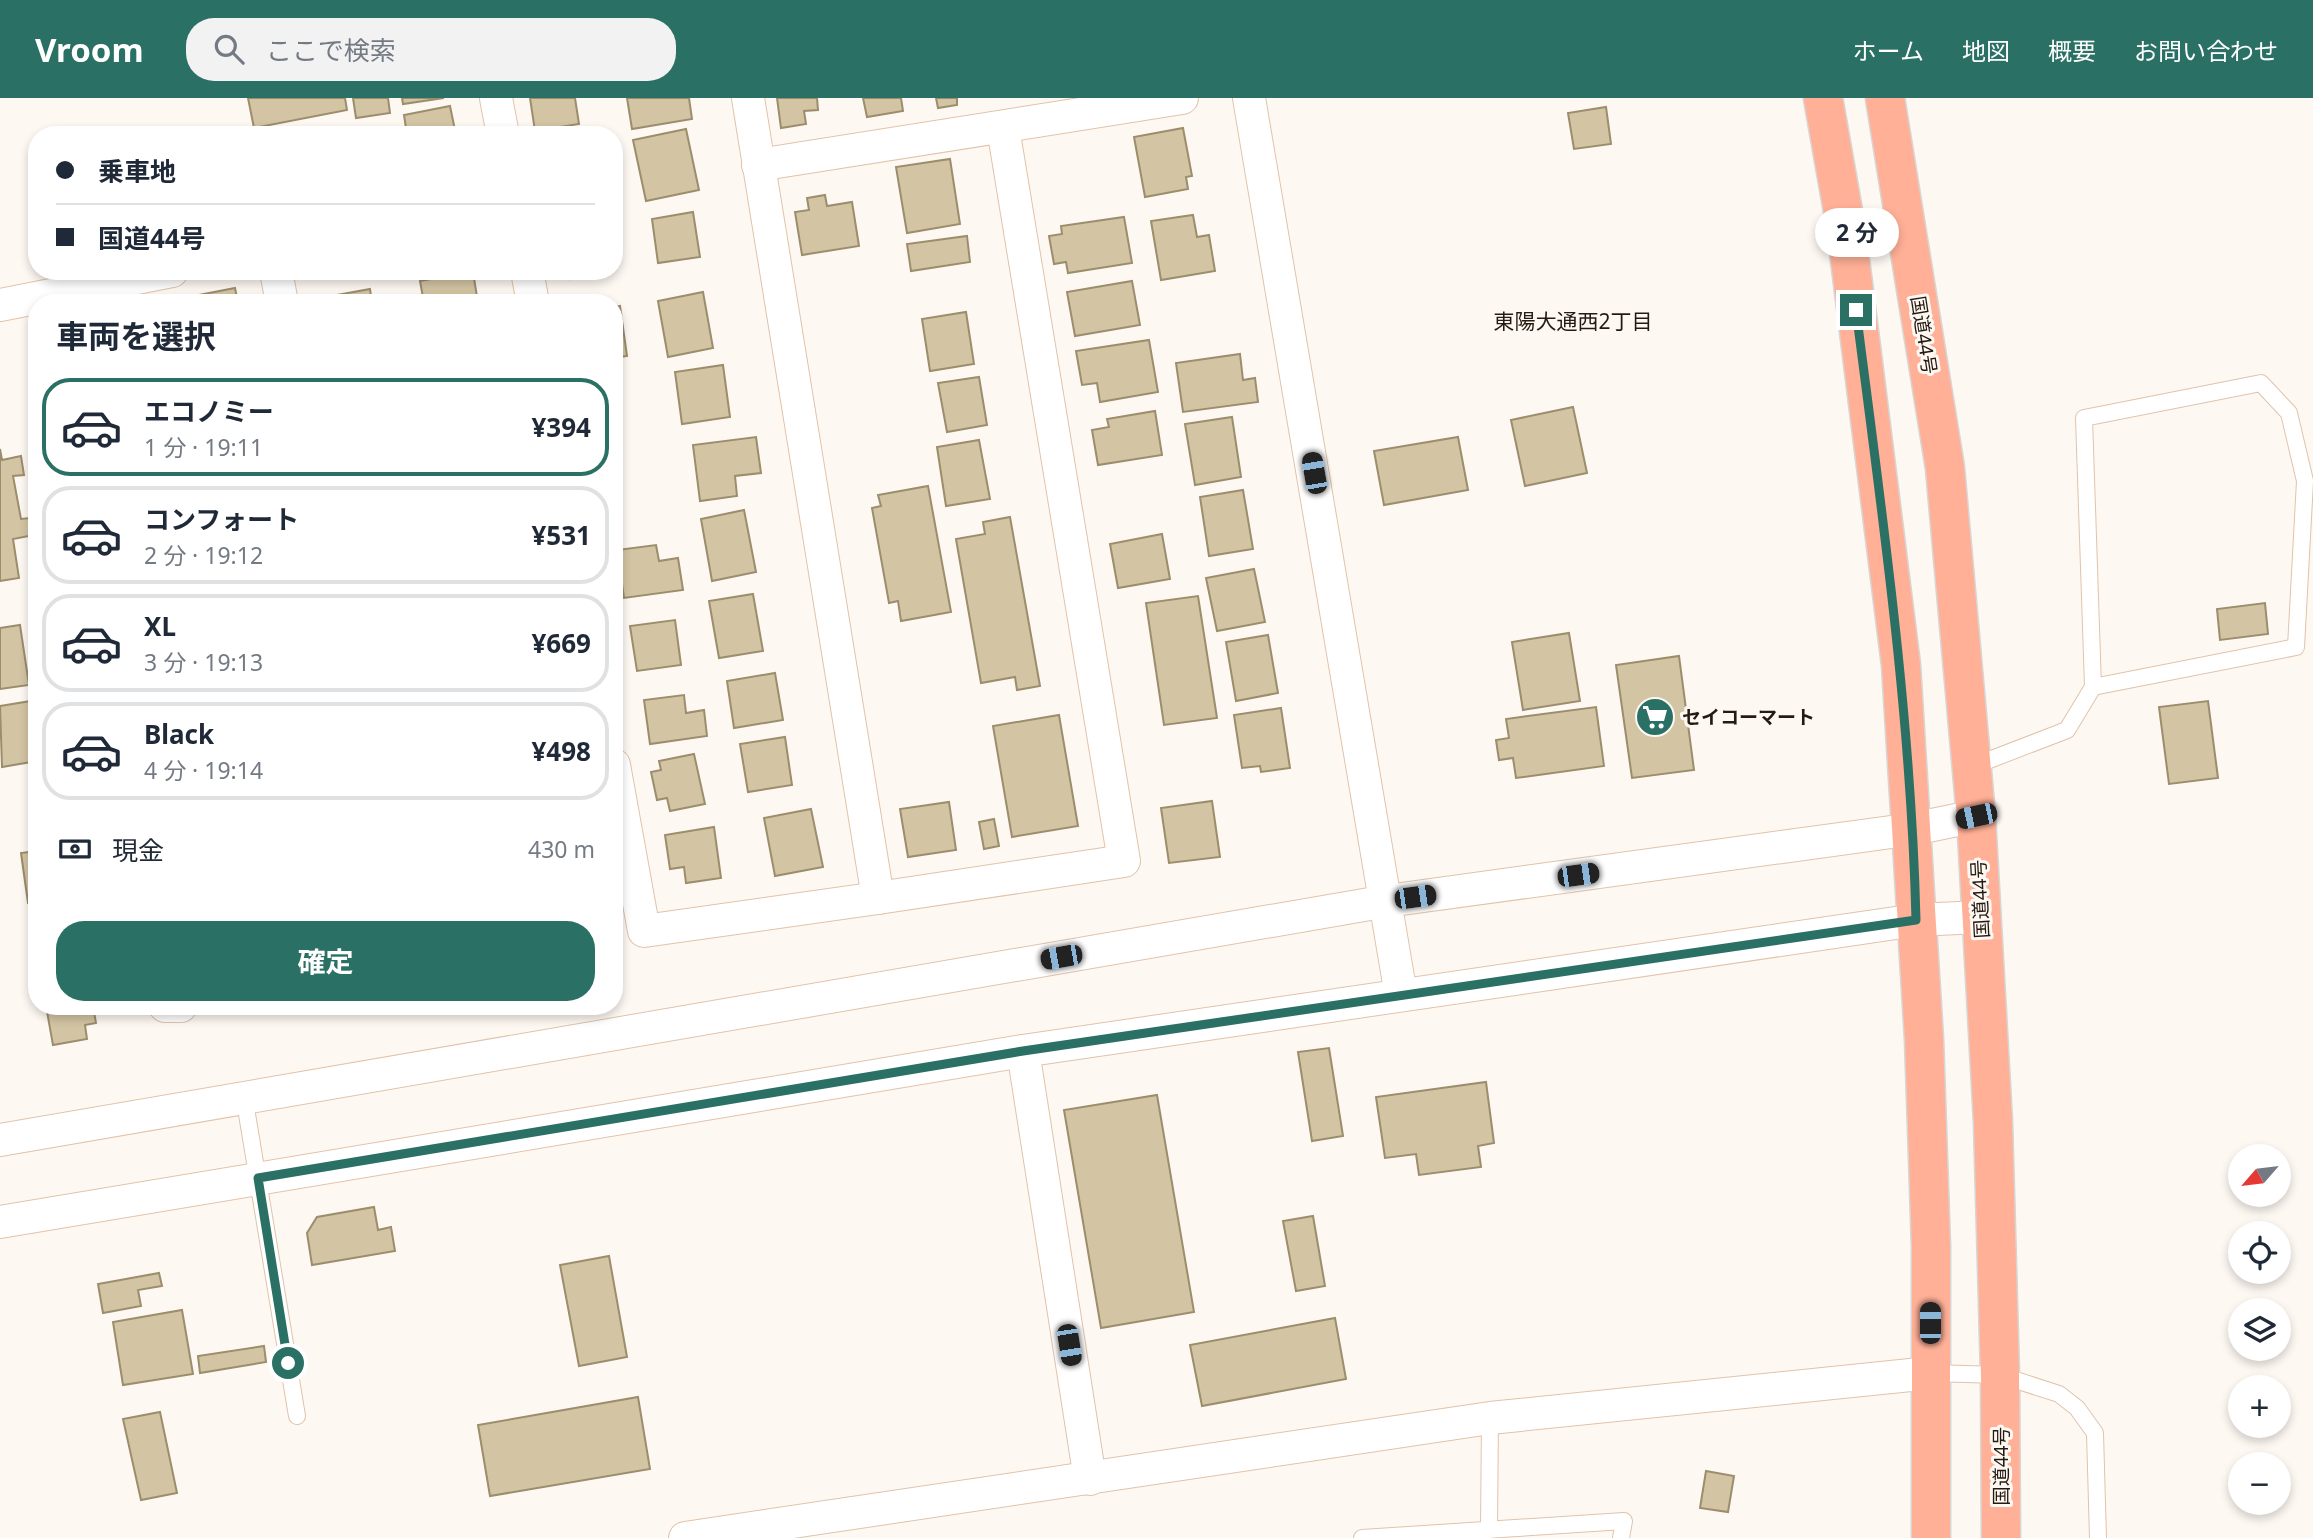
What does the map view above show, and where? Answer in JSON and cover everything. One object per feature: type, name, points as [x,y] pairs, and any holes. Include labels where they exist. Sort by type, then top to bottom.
[{"type":"highway","points":[[1822,98],[1846,228],[1902,665],[1924,1039],[1931,1247],[1931,1538]]},
{"type":"highway","name":"国道44号","points":[[1885,98],[1945,468],[1976,816],[1993,1122],[2000,1375],[2001,1538]]},
{"type":"street","points":[[496,98],[501,126]]},
{"type":"street","points":[[748,98],[878,898]]},
{"type":"street","points":[[758,165],[1182,98]]},
{"type":"street","points":[[1249,98],[1401,995]]},
{"type":"street","points":[[623,817],[643,931],[1124,861],[1003,128]]},
{"type":"street","points":[[84,294],[138,280]]},
{"type":"street","points":[[0,304],[28,306]]},
{"type":"street","points":[[0,1140],[1387,901],[1913,829],[1976,816]]},
{"type":"street","points":[[0,1222],[1023,1051],[1916,920],[1981,917]]},
{"type":"street","points":[[1023,1051],[1090,1479]]},
{"type":"street","points":[[685,1538],[1490,1418],[1930,1373]]},
{"type":"lane","points":[[1971,767],[2067,730],[2093,687],[2084,418],[2261,383],[2289,413],[2305,481],[2296,647],[2093,687]]},
{"type":"lane","points":[[244,1096],[297,1416]]},
{"type":"lane","points":[[1930,1373],[2000,1375],[2059,1394],[2077,1408],[2095,1433],[2098,1538]]},
{"type":"lane","points":[[1489,1530],[1490,1418]]},
{"type":"lane","points":[[1362,1538],[1624,1521],[1621,1538]]},
{"type":"building","points":[[248,98],[345,98],[347,110],[254,126]]},
{"type":"building","points":[[353,98],[388,98],[390,113],[356,118]]},
{"type":"building","points":[[402,98],[444,98],[403,104]]},
{"type":"building","points":[[530,98],[575,98],[579,124],[534,126]]},
{"type":"building","points":[[627,98],[689,98],[692,119],[632,129]]},
{"type":"building","points":[[777,98],[817,98],[818,110],[804,111],[806,124],[781,128]]},
{"type":"building","points":[[863,98],[901,98],[903,111],[867,117]]},
{"type":"building","points":[[936,98],[957,98],[957,105],[938,108]]},
{"type":"building","points":[[450,106],[454,126],[406,126],[404,115]]},
{"type":"building","points":[[1606,107],[1611,144],[1574,149],[1568,113]]},
{"type":"building","points":[[1183,128],[1192,176],[1186,177],[1188,189],[1145,197],[1134,137]]},
{"type":"building","points":[[686,129],[699,190],[646,201],[633,140]]},
{"type":"building","points":[[950,159],[960,224],[907,233],[896,167]]},
{"type":"building","points":[[825,195],[827,206],[852,202],[859,246],[802,255],[795,212],[809,210],[807,198]]},
{"type":"building","points":[[693,212],[700,257],[658,263],[652,219]]},
{"type":"building","points":[[1193,215],[1197,237],[1209,235],[1215,271],[1161,280],[1151,221]]},
{"type":"building","points":[[1124,217],[1132,263],[1068,273],[1066,262],[1054,264],[1049,236],[1062,234],[1061,226]]},
{"type":"building","points":[[967,236],[970,262],[911,271],[907,244]]},
{"type":"building","points":[[474,280],[477,294],[422,294],[420,281]]},
{"type":"building","points":[[1132,281],[1140,325],[1075,336],[1067,292]]},
{"type":"building","points":[[235,288],[236,294],[204,294]]},
{"type":"building","points":[[370,289],[371,294],[342,294]]},
{"type":"building","points":[[703,292],[713,348],[668,357],[658,301]]},
{"type":"building","points":[[966,312],[974,364],[930,371],[922,319]]},
{"type":"building","points":[[623,327],[627,356],[623,357]]},
{"type":"building","points":[[1149,340],[1158,392],[1100,402],[1097,383],[1082,385],[1076,351]]},
{"type":"building","points":[[1240,354],[1243,380],[1255,378],[1258,402],[1183,412],[1176,363]]},
{"type":"building","points":[[723,365],[730,417],[682,424],[675,372]]},
{"type":"building","points":[[979,377],[987,425],[947,432],[938,383]]},
{"type":"building","points":[[1573,407],[1587,473],[1525,486],[1511,420]]},
{"type":"building","points":[[1155,411],[1162,455],[1098,465],[1092,430],[1109,427],[1107,419]]},
{"type":"building","points":[[1232,417],[1241,477],[1195,485],[1185,424]]},
{"type":"building","points":[[756,437],[761,473],[735,476],[737,496],[700,501],[693,445]]},
{"type":"building","points":[[1458,437],[1468,490],[1384,505],[1374,451]]},
{"type":"building","points":[[979,440],[990,499],[946,506],[937,447]]},
{"type":"building","points":[[0,449],[2,460],[21,456],[24,475],[13,476],[21,519],[28,518],[28,536],[13,539],[19,578],[0,581]]},
{"type":"building","points":[[928,486],[951,612],[901,621],[898,601],[889,603],[872,508],[881,506],[878,495]]},
{"type":"building","points":[[1243,490],[1253,549],[1209,556],[1200,497]]},
{"type":"building","points":[[744,510],[756,572],[712,581],[701,519]]},
{"type":"building","points":[[1010,517],[1040,686],[1017,690],[1015,677],[981,683],[956,539],[985,534],[983,522]]},
{"type":"building","points":[[1162,534],[1170,579],[1118,588],[1110,544]]},
{"type":"building","points":[[656,545],[659,561],[678,558],[683,590],[624,598],[623,549]]},
{"type":"building","points":[[1254,569],[1265,622],[1217,631],[1206,578]]},
{"type":"building","points":[[753,594],[763,651],[719,658],[709,601]]},
{"type":"building","points":[[1198,596],[1217,718],[1164,725],[1146,603]]},
{"type":"building","points":[[2265,603],[2268,634],[2220,640],[2217,609]]},
{"type":"building","points":[[675,620],[681,665],[637,671],[630,626]]},
{"type":"building","points":[[20,625],[28,685],[0,689],[0,628]]},
{"type":"building","points":[[1569,633],[1580,701],[1523,710],[1512,642]]},
{"type":"building","points":[[1268,635],[1278,693],[1236,701],[1226,642]]},
{"type":"building","name":"セイコーマート","points":[[1679,656],[1694,770],[1632,778],[1616,665]]},
{"type":"building","points":[[775,673],[783,720],[734,728],[727,681]]},
{"type":"building","points":[[684,695],[686,713],[704,710],[707,736],[650,744],[644,700]]},
{"type":"building","points":[[28,701],[28,763],[2,767],[0,706]]},
{"type":"building","points":[[2208,701],[2218,778],[2169,784],[2159,707]]},
{"type":"building","points":[[1596,707],[1604,766],[1516,778],[1513,758],[1499,760],[1496,740],[1509,738],[1506,719]]},
{"type":"building","points":[[1281,708],[1290,768],[1261,772],[1260,766],[1242,768],[1234,715]]},
{"type":"building","points":[[1059,715],[1078,826],[1012,837],[993,726]]},
{"type":"building","points":[[785,737],[792,785],[748,792],[740,744]]},
{"type":"building","points":[[694,754],[705,804],[670,811],[667,798],[657,800],[651,772],[661,770],[659,761]]},
{"type":"building","points":[[1212,801],[1220,857],[1169,863],[1161,808]]},
{"type":"building","points":[[949,802],[956,850],[908,857],[900,809]]},
{"type":"building","points":[[811,809],[823,867],[775,876],[764,818]]},
{"type":"building","points":[[994,819],[999,846],[984,849],[979,822]]},
{"type":"building","points":[[714,827],[721,878],[686,883],[684,867],[670,869],[665,835]]},
{"type":"building","points":[[28,852],[28,903],[21,853]]},
{"type":"building","points":[[48,1015],[95,1015],[96,1023],[85,1025],[87,1039],[53,1045]]},
{"type":"building","points":[[1329,1048],[1343,1136],[1312,1141],[1298,1052]]},
{"type":"building","points":[[1486,1082],[1494,1143],[1478,1146],[1481,1167],[1419,1175],[1416,1154],[1385,1158],[1376,1097]]},
{"type":"building","points":[[1157,1095],[1194,1312],[1101,1328],[1064,1110]]},
{"type":"building","points":[[374,1207],[378,1230],[391,1227],[395,1251],[312,1265],[307,1233],[317,1217]]},
{"type":"building","points":[[1313,1216],[1325,1286],[1296,1291],[1283,1221]]},
{"type":"building","points":[[609,1256],[627,1357],[579,1366],[560,1265]]},
{"type":"building","points":[[159,1273],[162,1286],[138,1290],[141,1306],[103,1313],[98,1284]]},
{"type":"building","points":[[182,1310],[193,1374],[123,1385],[113,1322]]},
{"type":"building","points":[[1335,1318],[1346,1379],[1202,1406],[1190,1345]]},
{"type":"building","points":[[264,1346],[266,1362],[200,1373],[198,1356]]},
{"type":"building","points":[[638,1397],[650,1469],[490,1496],[478,1425]]},
{"type":"building","points":[[160,1412],[177,1493],[141,1500],[123,1419]]},
{"type":"building","points":[[1706,1471],[1734,1476],[1728,1512],[1700,1508]]},
{"type":"place","name":"セイコーマート","points":[[1655,717]]},
{"type":"district","name":"東陽大通西2丁目","points":[[1573,321]]},
{"type":"route","points":[[288,1363],[258,1178],[1023,1051],[1916,920],[1902,665],[1856,310]]}]
